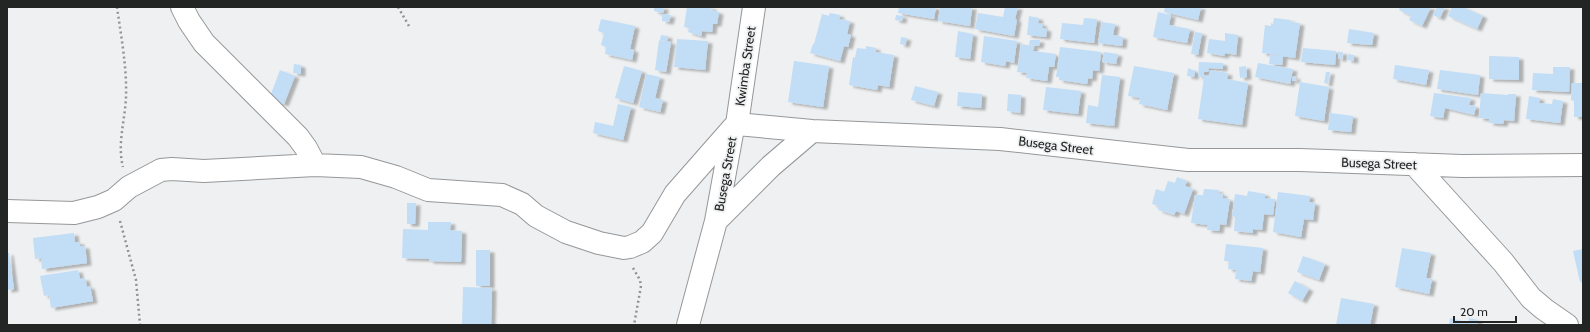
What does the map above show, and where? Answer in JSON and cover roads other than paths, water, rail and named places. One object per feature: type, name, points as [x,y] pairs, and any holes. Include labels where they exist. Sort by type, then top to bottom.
[{"type":"street","points":[[182,7],[189,21],[204,43],[298,137],[315,165]]},
{"type":"street","name":"Kwimba Street","points":[[735,126],[754,7]]},
{"type":"street","points":[[7,211],[74,213],[98,207],[161,170],[219,170],[315,165],[361,168],[396,177],[428,190],[502,196],[522,204],[536,216],[566,232],[599,243],[630,247],[642,242],[652,233],[675,194],[735,126]]},
{"type":"street","name":"Busega Street","points":[[688,325],[716,221],[735,126],[812,131],[1000,139],[1188,160],[1314,161],[1462,166],[1583,165]]},
{"type":"street","points":[[716,221],[771,166],[812,131]]},
{"type":"street","points":[[1414,164],[1503,262],[1532,298],[1566,325]]}]
